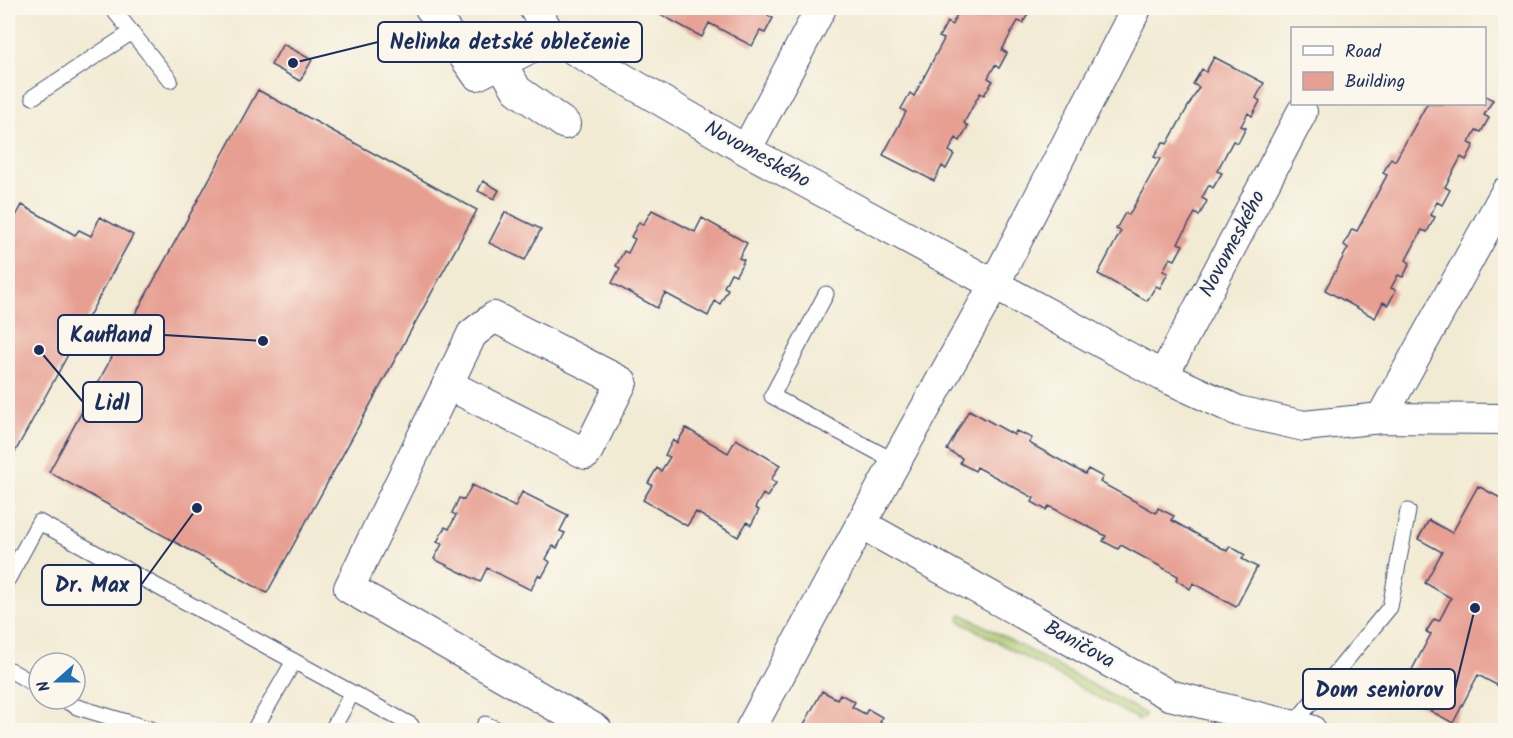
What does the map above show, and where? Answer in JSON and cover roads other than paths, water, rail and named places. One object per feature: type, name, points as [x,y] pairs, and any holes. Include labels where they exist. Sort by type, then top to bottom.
[{"type":"street","points":[[430,8],[477,75],[552,37]]},
{"type":"street","name":"Novomeského","points":[[534,8],[552,37],[746,150],[1163,376],[1238,411],[1304,426],[1381,418],[1506,419]]},
{"type":"street","points":[[746,150],[822,8]]},
{"type":"street","points":[[750,730],[994,285],[1135,11]]},
{"type":"street","points":[[501,63],[517,90],[564,123]]},
{"type":"street","name":"Novomeského","points":[[1163,376],[1302,112]]},
{"type":"street","points":[[1381,418],[1506,192]]},
{"type":"street","points":[[449,385],[586,454],[622,382],[494,317],[472,334],[349,588],[597,730]]},
{"type":"street","name":"Baničova","points":[[861,524],[1169,695],[1302,728]]},
{"type":"lane","points":[[112,8],[170,80]]},
{"type":"lane","points":[[33,97],[132,32]]},
{"type":"lane","points":[[826,294],[772,396],[896,462]]},
{"type":"lane","points":[[1302,728],[1390,607],[1408,511]]},
{"type":"lane","points":[[8,579],[39,522],[411,725],[409,730]]},
{"type":"lane","points":[[254,730],[294,661]]},
{"type":"lane","points":[[8,669],[27,680]]},
{"type":"lane","points":[[332,730],[352,693]]},
{"type":"lane","points":[[87,710],[153,730]]},
{"type":"lane","points":[[482,730],[485,723],[499,730]]},
{"type":"place","name":"Nelinka detské oblečenie","points":[[293,63]]},
{"type":"place","name":"Kaufland","points":[[263,341]]},
{"type":"place","name":"Lidl","points":[[39,350]]},
{"type":"place","name":"Dr. Max","points":[[197,508]]},
{"type":"place","name":"Dom seniorov","points":[[1475,608]]}]
